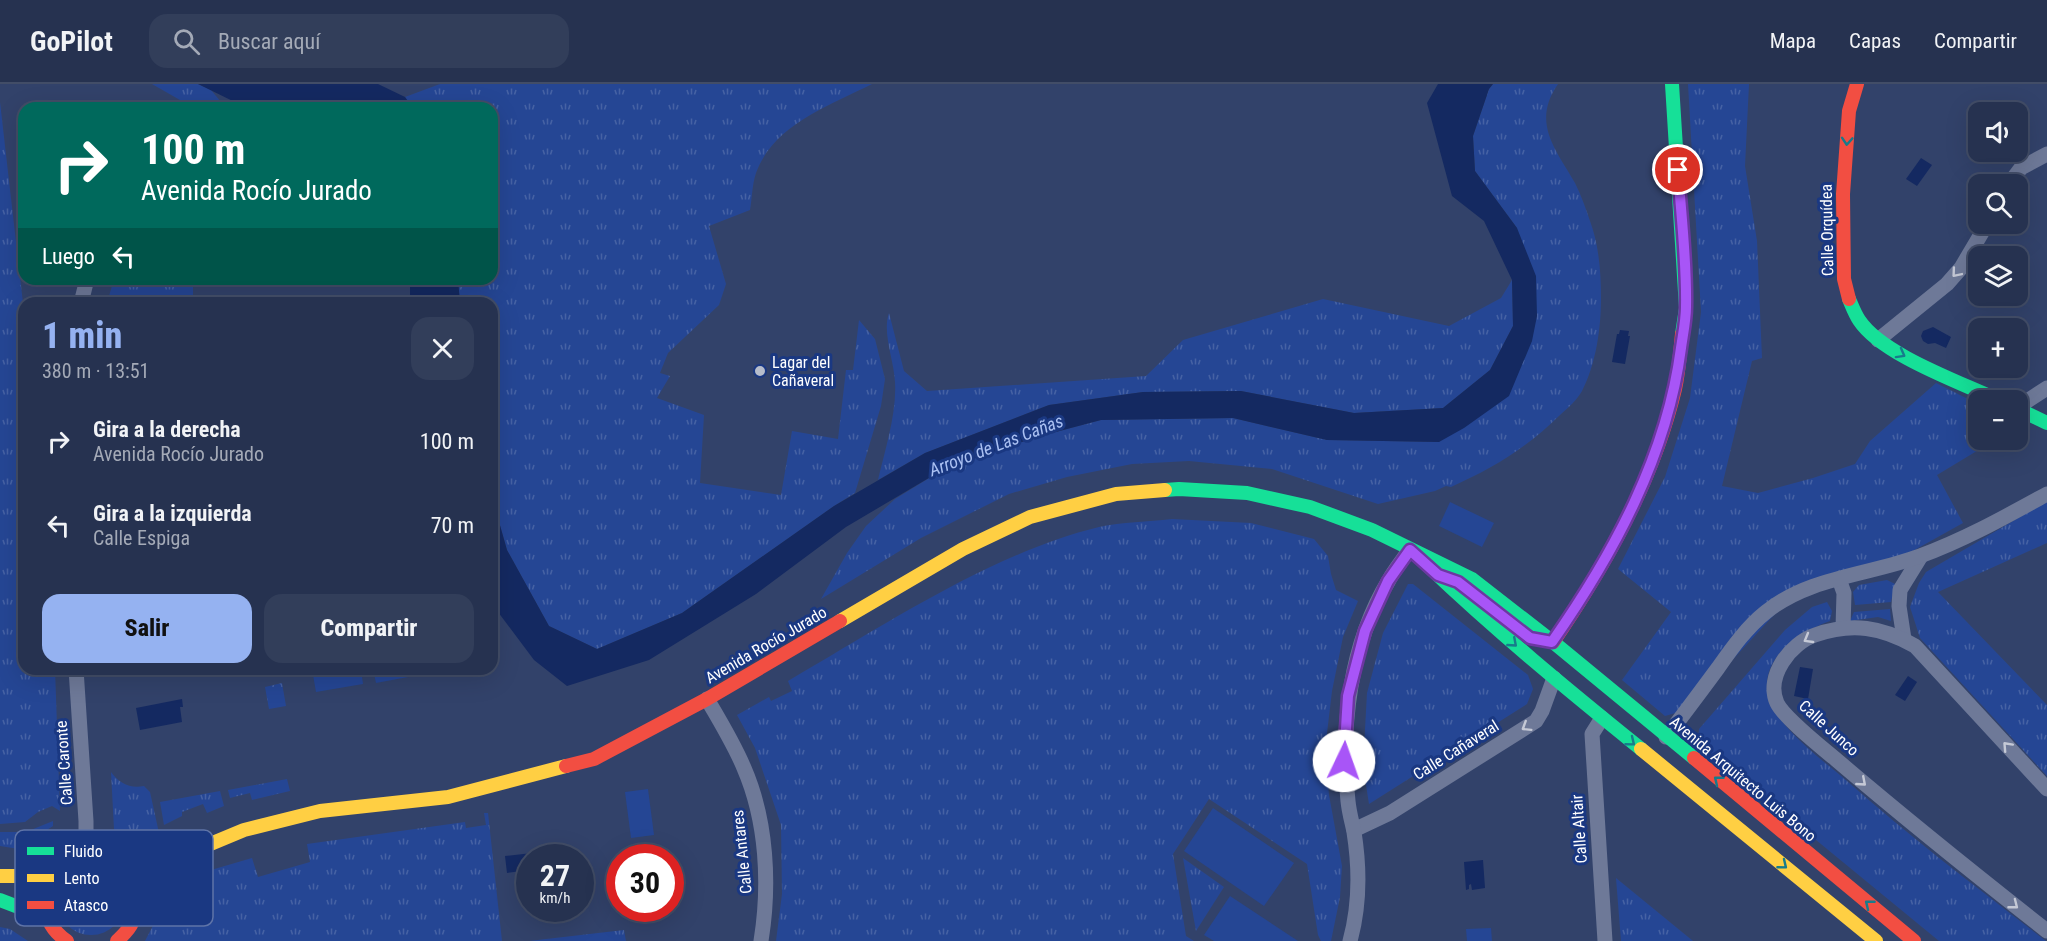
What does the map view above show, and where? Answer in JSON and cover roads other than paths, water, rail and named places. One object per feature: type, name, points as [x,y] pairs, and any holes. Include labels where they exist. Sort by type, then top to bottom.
[{"type":"main road","points":[[1552,642],[1574,611],[1615,543],[1647,477],[1675,388],[1686,308],[1672,84]]},
{"type":"main road","name":"Calle Orquídea","points":[[1857,84],[1849,111],[1844,182],[1844,279],[1851,302],[1859,321],[1878,340],[1903,356],[1976,390]]},
{"type":"main road","points":[[2028,412],[2043,417]]},
{"type":"main road","name":"Avenida Rocío Jurado","points":[[213,843],[244,830],[320,811],[448,796],[594,759],[707,699],[963,549],[1030,517],[1116,494],[1179,489],[1247,494],[1310,507],[1372,530],[1472,579],[1552,642]]},
{"type":"main road","name":"Avenida Rocío Jurado","points":[[1410,550],[1456,594],[1554,678]]},
{"type":"main road","name":"Avenida Rocío Jurado","points":[[1438,575],[1458,582],[1530,638],[1552,642]]},
{"type":"main road","name":"Avenida Arquitecto Luis Bono","points":[[1552,642],[1914,941]]},
{"type":"main road","points":[[1554,678],[1876,941]]},
{"type":"main road","points":[[0,900],[15,906]]},
{"type":"main road","points":[[52,926],[58,935],[67,941]]},
{"type":"main road","points":[[117,941],[131,926]]},
{"type":"street","points":[[2016,174],[2021,168],[2047,154]]},
{"type":"street","points":[[1878,340],[1947,284],[1961,268],[1981,234]]},
{"type":"street","points":[[2028,401],[2047,388]]},
{"type":"street","points":[[1666,737],[1735,644],[1764,613],[1782,600],[1839,579],[1921,556],[1975,534],[2047,494]]},
{"type":"street","points":[[1350,941],[1359,895],[1354,830],[1348,805],[1344,761],[1348,696],[1365,631],[1388,581],[1410,550]]},
{"type":"street","points":[[1904,639],[1899,606],[1900,590],[1921,556]]},
{"type":"street","points":[[1886,567],[1892,573],[1900,590]]},
{"type":"street","points":[[1839,579],[1844,593],[1843,628]]},
{"type":"street","name":"Calle Junco","points":[[2047,789],[1915,646],[1896,634],[1860,626],[1812,636],[1795,647],[1780,664],[1773,685],[1777,704],[1803,731],[1914,826],[2047,932]]},
{"type":"street","name":"Calle Caronte","points":[[76,675],[86,830]]},
{"type":"street","name":"Calle Cañaveral","points":[[1354,830],[1390,813],[1536,721],[1554,678]]},
{"type":"street","name":"Calle Antares","points":[[707,699],[745,768],[759,812],[766,910],[760,941]]},
{"type":"street","name":"Calle Altair","points":[[1602,718],[1592,734],[1605,941]]},
{"type":"water","points":[[198,84],[378,84],[405,97],[409,102],[235,102]]},
{"type":"water","name":"Arroyo de Las Cañas","points":[[1438,84],[1493,84],[1489,89],[1473,136],[1475,171],[1517,228],[1536,276],[1537,316],[1532,341],[1509,396],[1464,428],[1439,442],[1327,440],[1233,418],[1101,420],[1033,438],[944,469],[846,527],[756,594],[649,660],[567,686],[534,660],[498,612],[498,518],[507,550],[549,626],[597,649],[682,613],[834,506],[925,453],[1049,405],[1143,392],[1241,391],[1354,413],[1443,408],[1490,370],[1513,326],[1512,280],[1484,221],[1452,196],[1427,103]]},
{"type":"water","points":[[1921,158],[1932,165],[1917,186],[1906,179]]},
{"type":"water","points":[[410,285],[458,285],[460,297],[410,297]]},
{"type":"water","points":[[1933,327],[1951,337],[1946,348],[1923,341],[1921,336],[1923,331]]},
{"type":"water","points":[[1620,330],[1629,331],[1628,336],[1630,336],[1625,364],[1612,362],[1617,334]]},
{"type":"water","points":[[1800,667],[1813,669],[1808,699],[1794,696]]},
{"type":"water","points":[[1908,676],[1917,682],[1905,701],[1895,695]]},
{"type":"water","points":[[182,699],[183,707],[180,707],[182,722],[140,730],[136,708]]},
{"type":"water","points":[[516,855],[516,872],[507,873],[505,856]]},
{"type":"water","points":[[1483,860],[1485,888],[1472,890],[1471,884],[1466,890],[1464,862]]},
{"type":"place","name":"Lagar del Cañaveral","points":[[760,371]]}]
